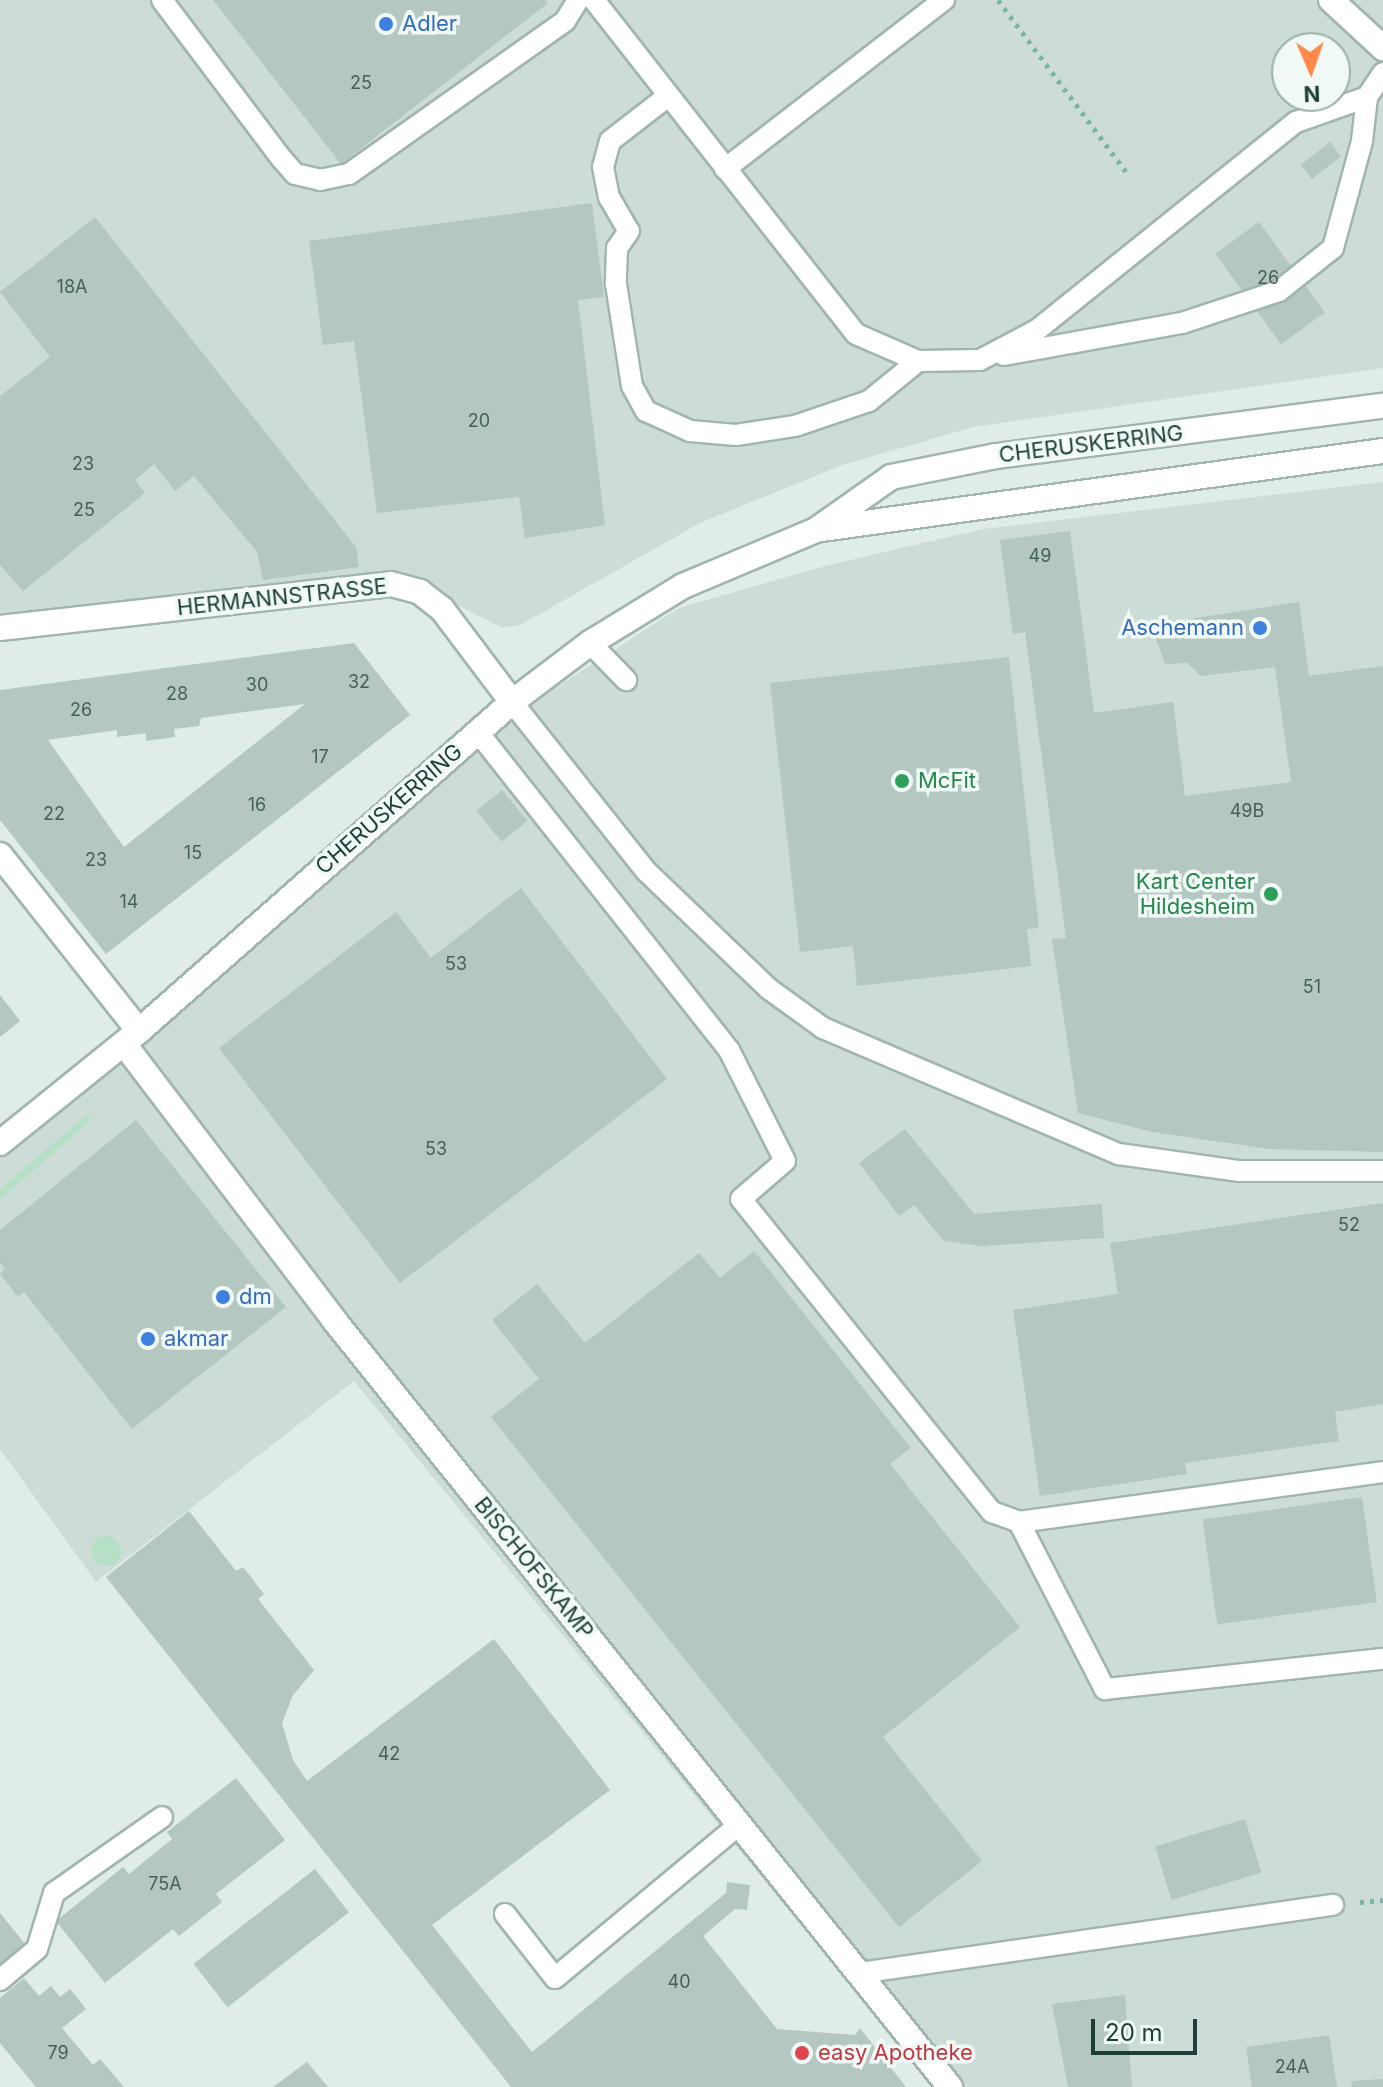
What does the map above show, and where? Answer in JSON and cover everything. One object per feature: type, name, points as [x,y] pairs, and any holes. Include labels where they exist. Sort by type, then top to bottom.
[{"type":"street","points":[[1331,0],[1383,48]]},
{"type":"street","name":"CHERUSKERRING","points":[[0,1143],[132,1037],[512,702],[590,643],[683,586],[816,530],[891,477],[996,456],[1383,406]]},
{"type":"street","name":"CHERUSKERRING","points":[[816,530],[1383,451]]},
{"type":"street","name":"HERMANNSTRASSE","points":[[0,628],[391,584],[420,592],[442,609],[512,702]]},
{"type":"street","name":"BISCHOFSKAMP","points":[[0,855],[334,1320],[950,2087]]},
{"type":"lane","points":[[162,0],[295,174],[320,180],[349,174],[565,21],[578,0]]},
{"type":"lane","points":[[594,0],[856,334],[918,361],[980,360],[1182,323],[1279,291],[1333,248],[1362,141],[1367,97],[1383,73]]},
{"type":"lane","points":[[725,169],[944,0]]},
{"type":"lane","points":[[668,96],[610,141],[603,167],[609,197],[629,231],[617,248],[616,284],[632,386],[646,411],[690,431],[736,435],[795,426],[869,401],[918,361]]},
{"type":"lane","points":[[980,360],[1037,330],[1296,122],[1367,97]]},
{"type":"lane","points":[[590,643],[626,680]]},
{"type":"lane","points":[[512,702],[646,871],[769,989],[823,1028],[1119,1154],[1238,1171],[1383,1171]]},
{"type":"lane","points":[[477,731],[729,1050],[785,1161],[741,1199],[992,1512],[1019,1522],[1383,1472]]},
{"type":"lane","points":[[1019,1522],[1105,1689],[1383,1659]]},
{"type":"lane","points":[[0,1980],[37,1949],[54,1893],[162,1817]]},
{"type":"lane","points":[[505,1914],[555,1978],[740,1824]]},
{"type":"lane","points":[[860,1973],[1333,1905]]},
{"type":"path","points":[[998,0],[1126,172]]},
{"type":"shaded area","points":[[0,0],[1383,0],[1383,368],[973,427],[842,465],[700,523],[522,624],[503,628],[421,587],[0,628]]},
{"type":"shaded area","points":[[1383,482],[1383,2087],[934,2087],[354,1381],[96,1582],[0,1449],[0,1149],[473,741],[679,608],[825,566],[983,529]]},
{"type":"green space","points":[[87,1114],[91,1120],[0,1200],[0,1189]]},
{"type":"green space","points":[[106,1536],[117,1540],[121,1551],[117,1562],[106,1566],[95,1562],[91,1551],[95,1540]]},
{"type":"building","points":[[213,0],[545,0],[548,3],[341,164]]},
{"type":"building","points":[[1330,142],[1341,156],[1312,179],[1301,165]]},
{"type":"building","points":[[592,203],[604,297],[578,300],[605,525],[525,538],[519,497],[377,513],[354,341],[323,345],[309,241]]},
{"type":"building","points":[[95,217],[356,547],[359,567],[263,580],[257,552],[194,476],[175,491],[154,464],[135,480],[145,493],[23,591],[0,565],[0,396],[50,357],[0,292]]},
{"type":"building","points":[[1259,222],[1325,313],[1281,344],[1215,254]]},
{"type":"building","points":[[1070,531],[1094,713],[1173,702],[1185,796],[1291,782],[1275,667],[1201,676],[1188,663],[1165,664],[1151,625],[1299,602],[1309,676],[1383,666],[1383,1152],[1270,1149],[1152,1132],[1078,1113],[1052,939],[1066,938],[1025,632],[1013,634],[1000,540]]},
{"type":"building","points":[[354,643],[410,715],[106,954],[0,820],[0,690]],"holes":[[[305,704],[124,847],[48,740],[117,730],[117,737],[146,733],[146,741],[175,737],[174,729],[199,726],[201,718]]]},
{"type":"building","name":"McFit","points":[[1009,657],[1039,928],[1027,929],[1031,966],[857,986],[853,946],[800,952],[770,683]]},
{"type":"building","points":[[502,790],[527,821],[502,842],[476,811]]},
{"type":"building","points":[[521,888],[667,1079],[400,1283],[219,1048],[396,912],[431,958]]},
{"type":"building","points":[[0,995],[20,1021],[0,1037]]},
{"type":"building","points":[[136,1120],[286,1307],[132,1429],[24,1292],[18,1297],[0,1274],[5,1269],[0,1262],[0,1230]]},
{"type":"building","points":[[905,1129],[974,1214],[1102,1204],[1104,1238],[982,1246],[944,1241],[914,1205],[899,1216],[859,1163]]},
{"type":"building","points":[[1383,1203],[1383,1404],[1335,1412],[1339,1441],[1185,1463],[1187,1474],[1040,1496],[1013,1310],[1118,1294],[1110,1243]]},
{"type":"building","points":[[754,1251],[911,1448],[890,1464],[1020,1627],[883,1737],[982,1861],[899,1927],[491,1417],[539,1379],[492,1320],[537,1284],[585,1343],[699,1253],[720,1278]]},
{"type":"building","points":[[1362,1497],[1377,1602],[1217,1624],[1203,1519]]},
{"type":"building","points":[[189,1511],[236,1571],[243,1567],[264,1594],[258,1599],[314,1670],[293,1695],[282,1723],[293,1760],[307,1781],[494,1639],[610,1790],[432,1925],[532,2052],[726,1893],[727,1882],[750,1885],[747,1910],[735,1909],[703,1936],[777,2029],[855,2035],[860,2028],[906,2087],[511,2087],[106,1577]]},
{"type":"building","points":[[236,1778],[285,1840],[216,1894],[222,1902],[179,1936],[173,1929],[105,1983],[56,1921],[123,1867],[129,1874],[172,1839],[167,1832]]},
{"type":"building","points":[[1245,1819],[1261,1873],[1171,1900],[1155,1846]]},
{"type":"building","points":[[315,1869],[349,1912],[228,2007],[194,1964]]},
{"type":"building","points":[[0,1913],[25,1944],[0,1965]]},
{"type":"building","points":[[24,1978],[39,1996],[51,1986],[60,1997],[70,1989],[86,2009],[62,2028],[93,2065],[100,2059],[124,2087],[36,2087],[0,2043],[0,1998]]},
{"type":"building","points":[[1125,1995],[1132,2087],[1068,2087],[1052,2004]]},
{"type":"building","points":[[1329,2035],[1337,2087],[1252,2087],[1246,2047]]},
{"type":"building","points":[[307,2062],[328,2087],[273,2087]]},
{"type":"building","points":[[1383,2079],[1383,2087],[1352,2087],[1351,2081]]},
{"type":"place","name":"Adler","points":[[386,24]]},
{"type":"place","name":"Aschemann","points":[[1260,628]]},
{"type":"place","name":"McFit","points":[[902,781]]},
{"type":"place","name":"Kart Center Hildesheim","points":[[1271,894]]},
{"type":"place","name":"dm","points":[[223,1297]]},
{"type":"place","name":"akmar","points":[[148,1339]]},
{"type":"place","name":"easy Apotheke","points":[[802,2053]]}]
